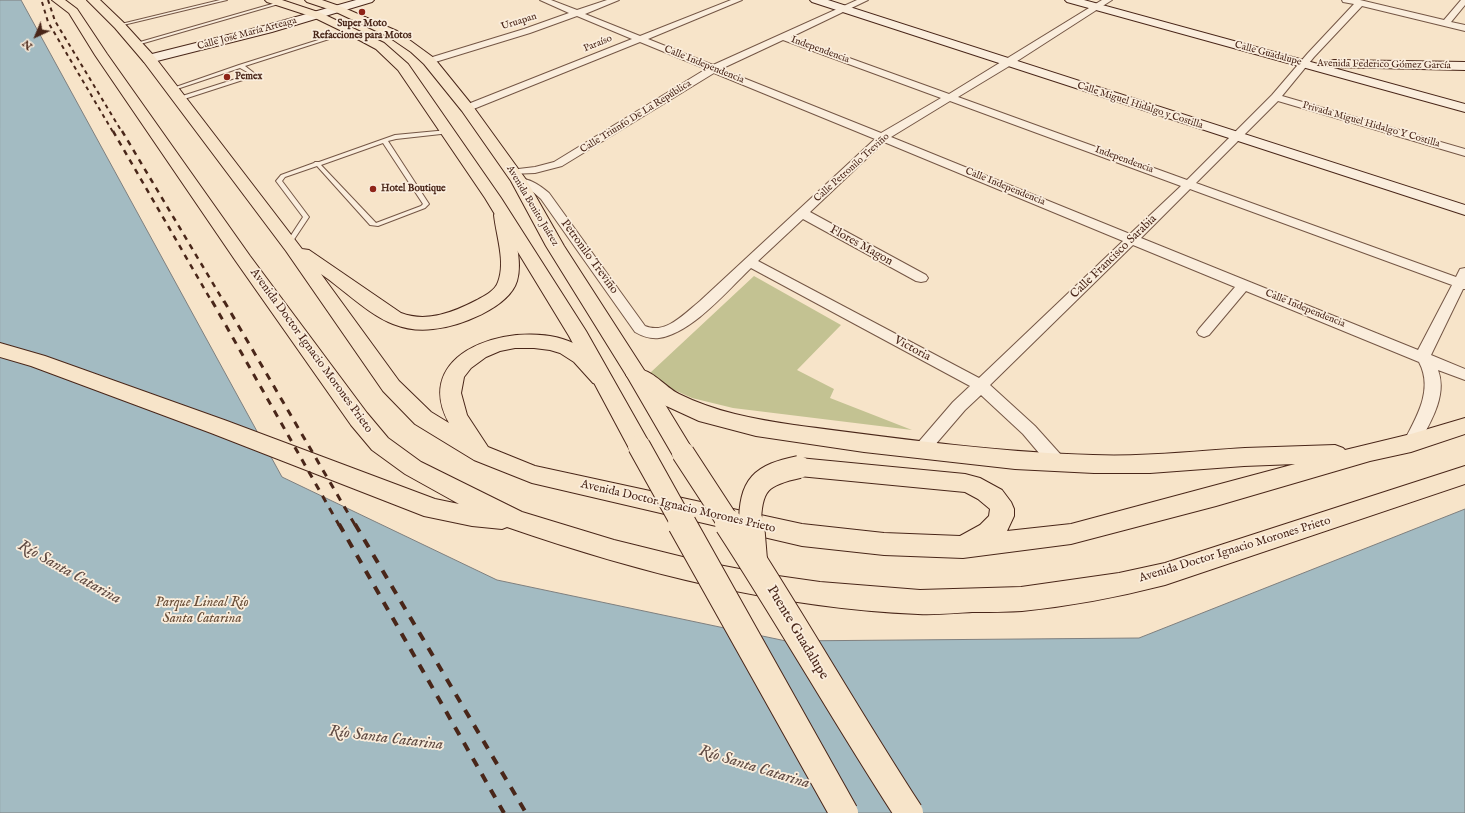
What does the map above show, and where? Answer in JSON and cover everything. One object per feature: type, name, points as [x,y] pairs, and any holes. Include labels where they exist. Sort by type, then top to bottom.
[{"type":"main road","name":"Avenida Doctor Ignacio Morones Prieto","points":[[58,0],[73,11],[101,55],[244,260],[359,419],[380,444],[413,468],[515,520],[614,551],[703,573],[771,587],[870,599],[920,602],[970,602],[1021,599],[1071,593],[1119,585],[1165,574],[1465,475]]},
{"type":"main road","name":"Avenida Doctor Ignacio Morones Prieto","points":[[93,0],[119,25],[149,59],[290,245],[391,386],[423,418],[482,454],[532,474],[802,535],[884,544],[963,547],[1071,534],[1216,496],[1370,452],[1412,443],[1465,426]]},
{"type":"main road","name":"Avenida Benito Juárez","points":[[311,0],[338,9],[392,34],[415,49],[429,62],[467,108],[516,177],[556,246],[637,375],[683,453]]},
{"type":"main road","points":[[275,1],[317,15],[352,31],[380,46],[403,67],[474,169],[579,336],[844,813]]},
{"type":"main road","points":[[73,11],[94,23]]},
{"type":"main road","points":[[108,30],[121,38],[136,44]]},
{"type":"main road","points":[[474,169],[504,173],[516,177]]},
{"type":"main road","points":[[290,245],[350,285],[376,306],[401,320],[416,323],[434,323],[451,320],[468,314],[492,300],[504,289],[508,279],[510,264],[502,214]]},
{"type":"main road","points":[[482,454],[462,427],[452,404],[450,394],[454,374],[461,364],[470,358],[481,352],[511,342],[541,340],[569,348],[586,361],[601,378]]},
{"type":"main road","points":[[0,350],[38,361],[212,424],[433,509],[472,516],[515,520]]},
{"type":"main road","points":[[637,375],[670,399],[714,417],[756,428],[1015,460],[1094,464],[1150,464],[1244,457],[1370,452]]},
{"type":"main road","name":"Puente Guadalupe","points":[[683,453],[753,560],[863,742],[909,813]]},
{"type":"main road","points":[[753,560],[749,510],[752,495],[764,478],[780,470],[799,467],[965,483],[984,489],[993,495],[999,502],[1002,510],[1001,518],[998,525],[992,530],[963,547]]},
{"type":"street","name":"Calle José María Arteaga","points":[[149,59],[317,15],[368,0]]},
{"type":"street","name":"Calle Independencia","points":[[544,0],[1244,285],[1423,356],[1465,375]]},
{"type":"street","name":"Uruapan","points":[[429,62],[577,14],[615,0]]},
{"type":"street","name":"Paraíso","points":[[467,108],[738,0]]},
{"type":"street","name":"Calle Miguel Hidalgo y Costilla","points":[[816,0],[1237,138],[1465,210]]},
{"type":"street","name":"Calle Triunfo De La República","points":[[516,177],[558,164],[713,69],[864,0]]},
{"type":"street","name":"Calle Guadalupe","points":[[1071,0],[1465,108]]},
{"type":"street","name":"Calle Petronilo Treviño","points":[[656,334],[667,331],[681,324],[705,304],[883,137],[1008,63],[1108,0]]},
{"type":"street","points":[[1346,0],[1465,28]]},
{"type":"street","points":[[1446,24],[1465,0]]},
{"type":"street","name":"Calle Francisco Sarabia","points":[[922,449],[959,406],[1237,138],[1276,97],[1304,63],[1360,3]]},
{"type":"street","name":"Independencia","points":[[784,36],[1189,184],[1463,280]]},
{"type":"street","name":"Avenida Federico Gómez García","points":[[1304,63],[1465,66]]},
{"type":"street","name":"Privada Miguel Hidalgo Y Costilla","points":[[1276,97],[1465,153]]},
{"type":"street","name":"Petronilo Treviño","points":[[516,177],[536,188],[545,196],[640,329],[646,333],[656,334]]},
{"type":"street","name":"Flores Magon","points":[[802,213],[921,278]]},
{"type":"street","name":"Victoria","points":[[749,262],[980,386],[1029,430],[1056,461]]},
{"type":"street","points":[[1412,443],[1422,423],[1433,387],[1429,366],[1423,356],[1463,280]]},
{"type":"street","points":[[1204,332],[1244,285]]},
{"type":"lane","points":[[119,25],[225,0]]},
{"type":"lane","points":[[136,44],[275,1]]},
{"type":"lane","points":[[175,94],[241,66],[352,31]]},
{"type":"lane","points":[[175,94],[247,77],[252,74],[241,66]]},
{"type":"lane","points":[[290,245],[306,217],[280,181],[283,176],[395,137],[448,132]]},
{"type":"lane","points":[[317,163],[372,224],[376,224],[423,207],[426,204],[384,140]]},
{"type":"shaded area","points":[[754,276],[841,325],[797,370],[834,389],[830,398],[912,430],[733,408],[692,398],[659,383],[650,373]]},
{"type":"water","name":"Río Santa Catarina","points":[[0,0],[21,0],[282,477],[497,580],[786,641],[1139,638],[1465,509],[1465,813],[0,813]]},
{"type":"railway","points":[[48,0],[55,21],[122,132]]},
{"type":"railway","points":[[42,2],[48,22],[113,132]]},
{"type":"railway","points":[[113,131],[212,302]]},
{"type":"railway","points":[[122,131],[224,302]]},
{"type":"railway","points":[[212,301],[339,525]]},
{"type":"railway","points":[[224,301],[355,525]]},
{"type":"railway","points":[[339,524],[504,813]]},
{"type":"railway","points":[[355,524],[526,813]]},
{"type":"place","name":"Super Moto Refacciones para Motos","points":[[362,12]]},
{"type":"place","name":"Pemex","points":[[227,77]]},
{"type":"place","name":"Hotel Boutique","points":[[373,189]]},
{"type":"park label","name":"Parque Lineal Río Santa Catarina","points":[[202,612]]}]
